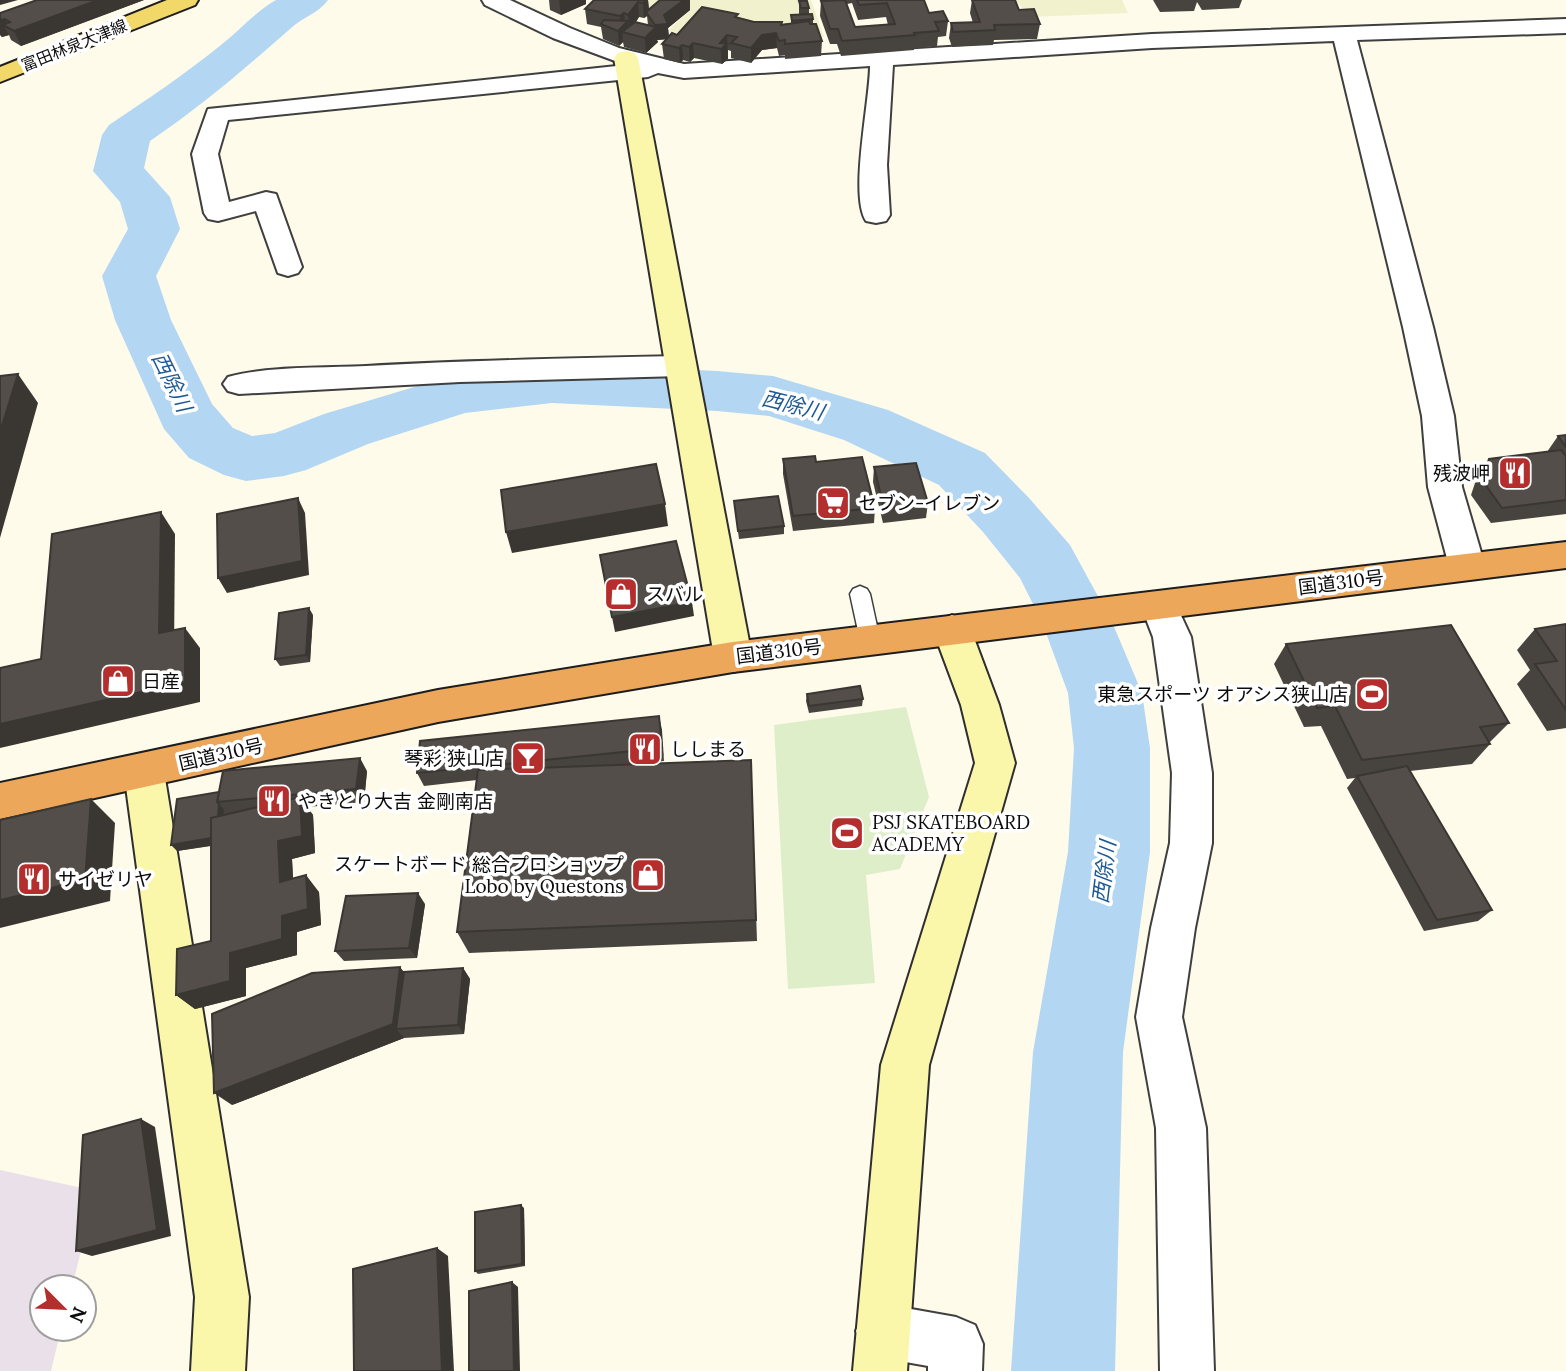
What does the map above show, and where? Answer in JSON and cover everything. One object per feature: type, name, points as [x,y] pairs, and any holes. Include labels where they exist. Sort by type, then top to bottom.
[{"type":"highway","name":"国道310号","points":[[0,801],[144,772],[438,706],[733,657],[1566,555]]},
{"type":"main road","name":"富田林泉大津線","points":[[0,75],[187,0]]},
{"type":"street","points":[[493,0],[627,65]]},
{"type":"street","points":[[288,267],[266,200],[218,213],[205,153],[217,114],[627,65],[684,71],[735,69],[1152,41],[1566,26]]},
{"type":"street","points":[[1344,34],[1418,327],[1438,416],[1445,487],[1467,566]]},
{"type":"street","points":[[876,215],[872,182],[878,112],[884,82],[881,59]]},
{"type":"street","points":[[627,65],[733,657]]},
{"type":"street","points":[[239,384],[347,376],[514,369],[681,370]]},
{"type":"street","points":[[1149,607],[1172,637],[1192,773],[1191,843],[1173,928],[1159,1017],[1181,1128],[1187,1371]]},
{"type":"street","points":[[955,1371],[956,1344],[882,1351],[905,1065],[995,763],[980,705],[974,628]]},
{"type":"street","points":[[144,772],[222,1297],[218,1371]]},
{"type":"lane","points":[[860,594],[870,640]]},
{"type":"shaded area","points":[[0,1170],[96,1191],[76,1273],[28,1273],[28,1343],[58,1343],[51,1371],[0,1371]]},
{"type":"green space","points":[[614,0],[811,0],[824,37],[675,41],[669,30],[691,9],[670,1],[656,13]]},
{"type":"green space","points":[[965,0],[1122,0],[1128,13],[1030,17],[1017,2]]},
{"type":"green space","name":"PSJ SKATEBOARD ACADEMY","points":[[906,707],[929,797],[900,869],[866,875],[875,983],[788,989],[774,725]]},
{"type":"building","points":[[37,0],[98,0],[14,31],[3,25],[10,22],[0,20],[0,13]]},
{"type":"building","points":[[594,0],[646,0],[643,3],[638,2],[628,15],[624,13],[620,16],[585,9]]},
{"type":"building","points":[[660,0],[684,0],[664,15],[668,24],[655,25],[646,12]]},
{"type":"building","points":[[845,0],[855,27],[895,24],[887,3],[859,5],[857,0],[924,0],[929,13],[943,11],[948,21],[935,22],[939,31],[842,41],[838,29],[830,29],[821,1]]},
{"type":"building","points":[[972,0],[1015,0],[1019,10],[1034,9],[1040,24],[994,25],[995,30],[953,32],[951,23],[980,22]]},
{"type":"building","points":[[799,1],[807,1],[809,8],[801,8]]},
{"type":"building","points":[[702,7],[738,14],[735,17],[754,22],[782,22],[781,25],[809,21],[810,24],[816,24],[822,41],[785,44],[785,40],[779,41],[776,33],[762,35],[751,48],[731,43],[737,37],[727,35],[720,43],[727,44],[721,49],[693,43],[689,47],[682,45],[679,48],[662,44],[672,33],[677,35]]},
{"type":"building","points":[[812,14],[813,19],[792,21],[791,15]]},
{"type":"building","points":[[604,20],[628,21],[618,31],[601,24]]},
{"type":"building","points":[[635,22],[656,27],[645,38],[622,32]]},
{"type":"building","points":[[18,374],[0,432],[0,376]]},
{"type":"building","points":[[1566,435],[1566,447],[1558,436]]},
{"type":"building","points":[[1561,450],[1566,456],[1566,500],[1502,508],[1482,480],[1489,459]]},
{"type":"building","points":[[815,456],[816,462],[862,457],[875,508],[793,516],[783,459]]},
{"type":"building","points":[[916,463],[928,503],[884,508],[874,467]]},
{"type":"building","points":[[656,464],[665,504],[506,532],[501,490]]},
{"type":"building","points":[[778,496],[784,526],[738,531],[734,501]]},
{"type":"building","points":[[298,498],[302,561],[218,578],[217,514]]},
{"type":"building","points":[[161,512],[159,633],[185,628],[185,682],[0,724],[0,668],[41,659],[52,534]]},
{"type":"building","points":[[676,541],[692,602],[612,617],[600,555]]},
{"type":"building","points":[[309,608],[306,655],[275,659],[279,613]]},
{"type":"building","points":[[1566,624],[1566,710],[1535,664],[1557,661],[1535,629]]},
{"type":"building","points":[[1451,625],[1509,723],[1480,727],[1490,744],[1362,760],[1335,706],[1317,708],[1286,644]]},
{"type":"building","points":[[860,686],[863,699],[809,706],[807,694]]},
{"type":"building","points":[[659,716],[662,748],[417,773],[420,741]]},
{"type":"building","points":[[360,758],[356,789],[217,802],[223,771]]},
{"type":"building","points":[[751,760],[756,920],[457,932],[478,770]]},
{"type":"building","points":[[1407,766],[1492,910],[1437,920],[1357,776]]},
{"type":"building","points":[[219,792],[218,817],[211,818],[211,838],[171,845],[177,799]]},
{"type":"building","points":[[300,797],[302,836],[278,841],[280,882],[306,875],[308,909],[282,916],[282,939],[230,953],[230,981],[176,995],[177,949],[211,941],[211,818]]},
{"type":"building","points":[[91,799],[85,880],[0,900],[0,820]]},
{"type":"building","points":[[418,893],[409,948],[335,951],[346,896]]},
{"type":"building","points":[[400,967],[393,1024],[214,1093],[212,1014],[312,973]]},
{"type":"building","points":[[463,968],[458,1025],[396,1029],[404,972]]},
{"type":"building","points":[[141,1119],[157,1230],[76,1251],[83,1135]]},
{"type":"building","points":[[521,1205],[522,1264],[475,1271],[475,1212]]},
{"type":"building","points":[[437,1248],[442,1371],[354,1371],[353,1269]]},
{"type":"building","points":[[512,1282],[514,1371],[469,1371],[469,1291]]},
{"type":"waterway","name":"西除川","points":[[307,0],[277,17],[241,51],[189,93],[126,135],[118,171],[144,197],[154,229],[129,276],[143,320],[186,414],[211,443],[246,459],[284,454],[346,429],[461,393],[552,383],[773,396],[866,425],[962,469],[1006,515],[1046,563],[1077,622],[1105,693],[1112,748],[1109,852],[1078,1052],[1063,1371]]},
{"type":"place","name":"残波岬","points":[[1515,473]]},
{"type":"place","name":"セブン-イレブン","points":[[833,503]]},
{"type":"place","name":"スバル","points":[[621,594]]},
{"type":"place","name":"日産","points":[[118,681]]},
{"type":"place","name":"東急スポーツ オアシス狭山店","points":[[1372,694]]},
{"type":"place","name":"ししまる","points":[[645,749]]},
{"type":"place","name":"琴彩 狭山店","points":[[528,758]]},
{"type":"place","name":"やきとり大吉 金剛南店","points":[[274,801]]},
{"type":"place","name":"PSJ SKATEBOARD ACADEMY","points":[[847,833]]},
{"type":"place","name":"スケートボード 総合プロショップ Lobo by Questons","points":[[648,875]]},
{"type":"place","name":"サイゼリヤ","points":[[34,879]]}]
